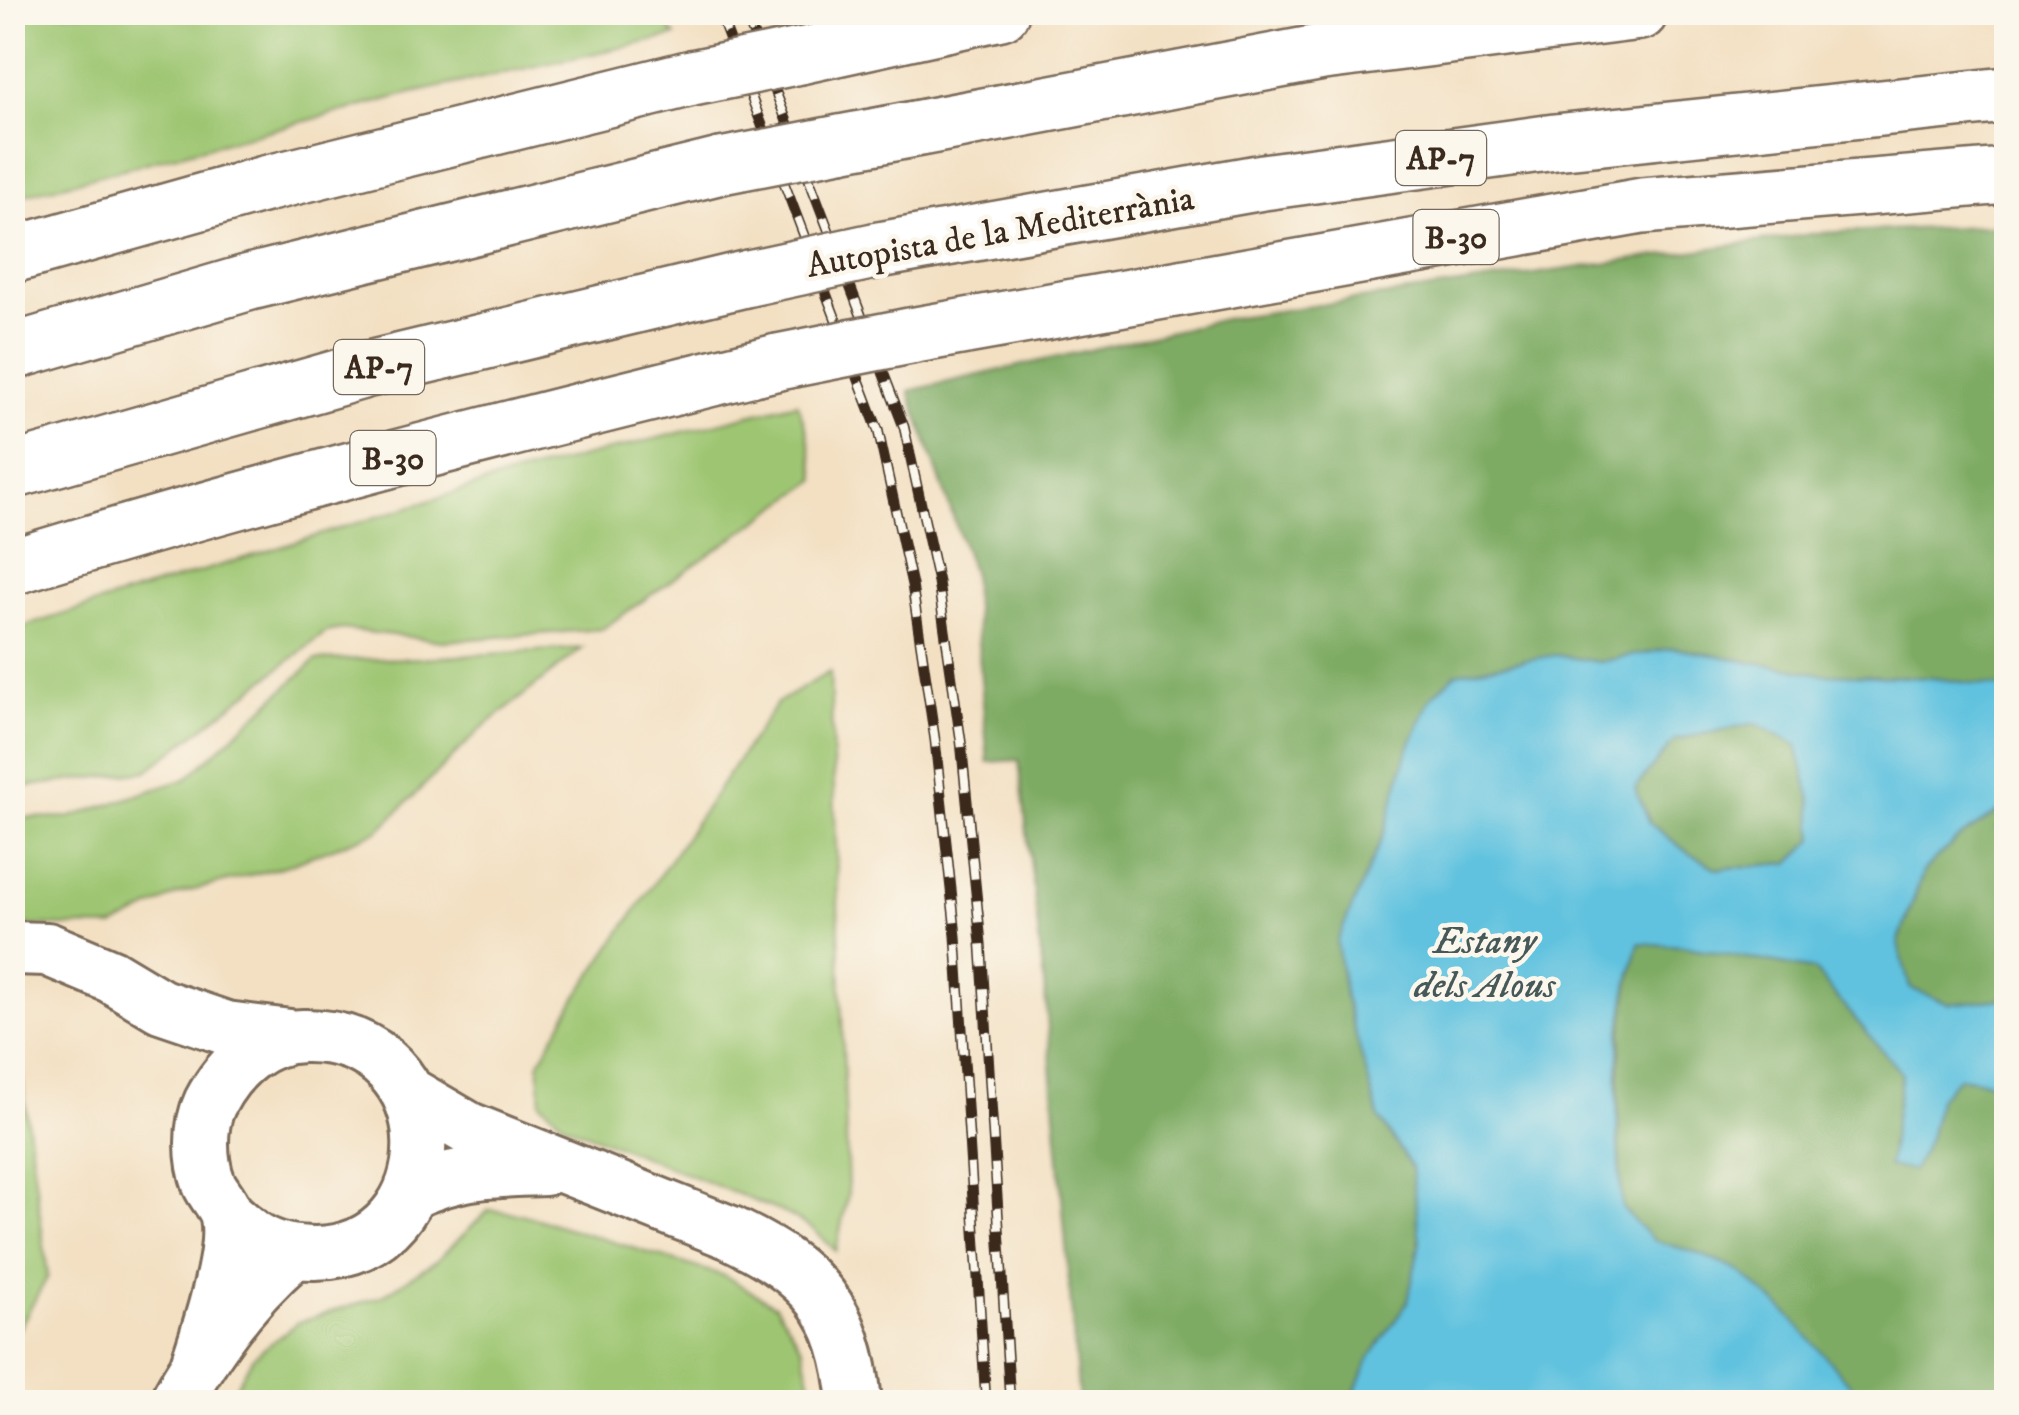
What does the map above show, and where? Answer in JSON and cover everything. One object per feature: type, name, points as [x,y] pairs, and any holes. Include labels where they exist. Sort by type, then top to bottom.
[{"type":"highway","points":[[12,256],[265,184],[692,78],[1001,12]]},
{"type":"highway","points":[[12,352],[268,277],[721,166],[1324,52],[1640,12]]},
{"type":"highway","name":"Autopista de la Mediterrània","points":[[12,470],[370,369],[880,250],[1264,182],[1536,145],[2006,95]]},
{"type":"highway","name":"B-30","points":[[12,567],[296,484],[509,428],[778,362],[910,336],[1642,206],[2006,176]]},
{"type":"street","points":[[12,948],[47,950],[111,976],[161,1006],[226,1028],[328,1036],[361,1046],[389,1066],[409,1094],[420,1126],[420,1160],[410,1193],[390,1221],[364,1242],[331,1253],[293,1253],[257,1240],[228,1216],[208,1182],[201,1145],[208,1108],[226,1075],[255,1050],[290,1036]]},
{"type":"street","points":[[161,1006],[191,1054],[208,1108]]},
{"type":"street","points":[[409,1094],[457,1124],[764,1249],[815,1289],[832,1310],[845,1343],[854,1402]]},
{"type":"street","points":[[410,1193],[467,1172],[562,1169]]},
{"type":"street","points":[[186,1384],[218,1298],[228,1216]]},
{"type":"street","points":[[186,1384],[259,1282],[293,1253]]},
{"type":"green space","points":[[13,13],[657,13],[675,36],[412,93],[13,198]]},
{"type":"green space","points":[[2006,225],[2006,688],[1932,678],[1821,674],[1673,648],[1599,662],[1554,655],[1407,753],[1385,831],[1369,869],[1345,997],[1379,1118],[1412,1168],[1420,1241],[1408,1302],[1370,1357],[1351,1402],[1079,1402],[1045,992],[1019,760],[988,762],[972,571],[909,391],[1229,318],[1818,233]]},
{"type":"green space","points":[[797,403],[807,431],[816,480],[602,629],[443,641],[342,629],[326,632],[147,771],[13,788],[13,630],[512,475]]},
{"type":"green space","points":[[583,648],[482,728],[378,831],[285,866],[178,894],[113,927],[13,925],[13,818],[71,817],[186,779],[316,660]]},
{"type":"green space","points":[[830,672],[848,1193],[836,1251],[813,1229],[784,1213],[566,1125],[541,1103],[539,1063],[576,998],[777,703]]},
{"type":"green space","points":[[1755,723],[1797,744],[1811,800],[1814,839],[1789,863],[1717,869],[1650,823],[1635,788],[1675,740]]},
{"type":"green space","points":[[2006,807],[2006,999],[1949,1004],[1910,988],[1898,944],[1924,870],[1957,839]]},
{"type":"green space","points":[[1639,943],[1682,946],[1814,970],[1902,1074],[1897,1126],[1890,1146],[1929,1138],[1939,1098],[1959,1077],[2002,1083],[2006,1090],[2006,1402],[1862,1402],[1785,1312],[1739,1271],[1653,1240],[1622,1208],[1621,1042]]},
{"type":"green space","points":[[12,1014],[48,1276],[13,1339]]},
{"type":"green space","points":[[489,1210],[521,1214],[725,1276],[776,1306],[803,1349],[815,1402],[227,1402],[253,1357],[299,1322],[382,1296],[436,1261]]},
{"type":"water","name":"Estany dels Alous","points":[[1673,648],[1821,674],[1932,678],[2006,688],[2006,807],[1957,839],[1924,870],[1898,943],[1910,988],[1949,1004],[2006,999],[2006,1090],[2002,1083],[1959,1077],[1939,1098],[1929,1138],[1913,1170],[1888,1167],[1902,1074],[1814,970],[1682,946],[1639,943],[1630,976],[1618,1075],[1622,1208],[1653,1240],[1739,1271],[1785,1311],[1862,1402],[1351,1402],[1370,1357],[1408,1302],[1420,1241],[1412,1168],[1379,1118],[1345,997],[1337,942],[1385,831],[1407,753],[1430,699],[1456,673],[1555,655],[1599,662]],"holes":[[[1755,723],[1797,745],[1811,800],[1814,839],[1789,863],[1717,869],[1650,823],[1635,788],[1675,740]]]},
{"type":"railway","points":[[719,12],[878,430],[912,585],[935,740],[956,936],[986,1402]]},
{"type":"railway","points":[[745,12],[904,427],[938,582],[961,741],[981,943],[1010,1402]]}]
